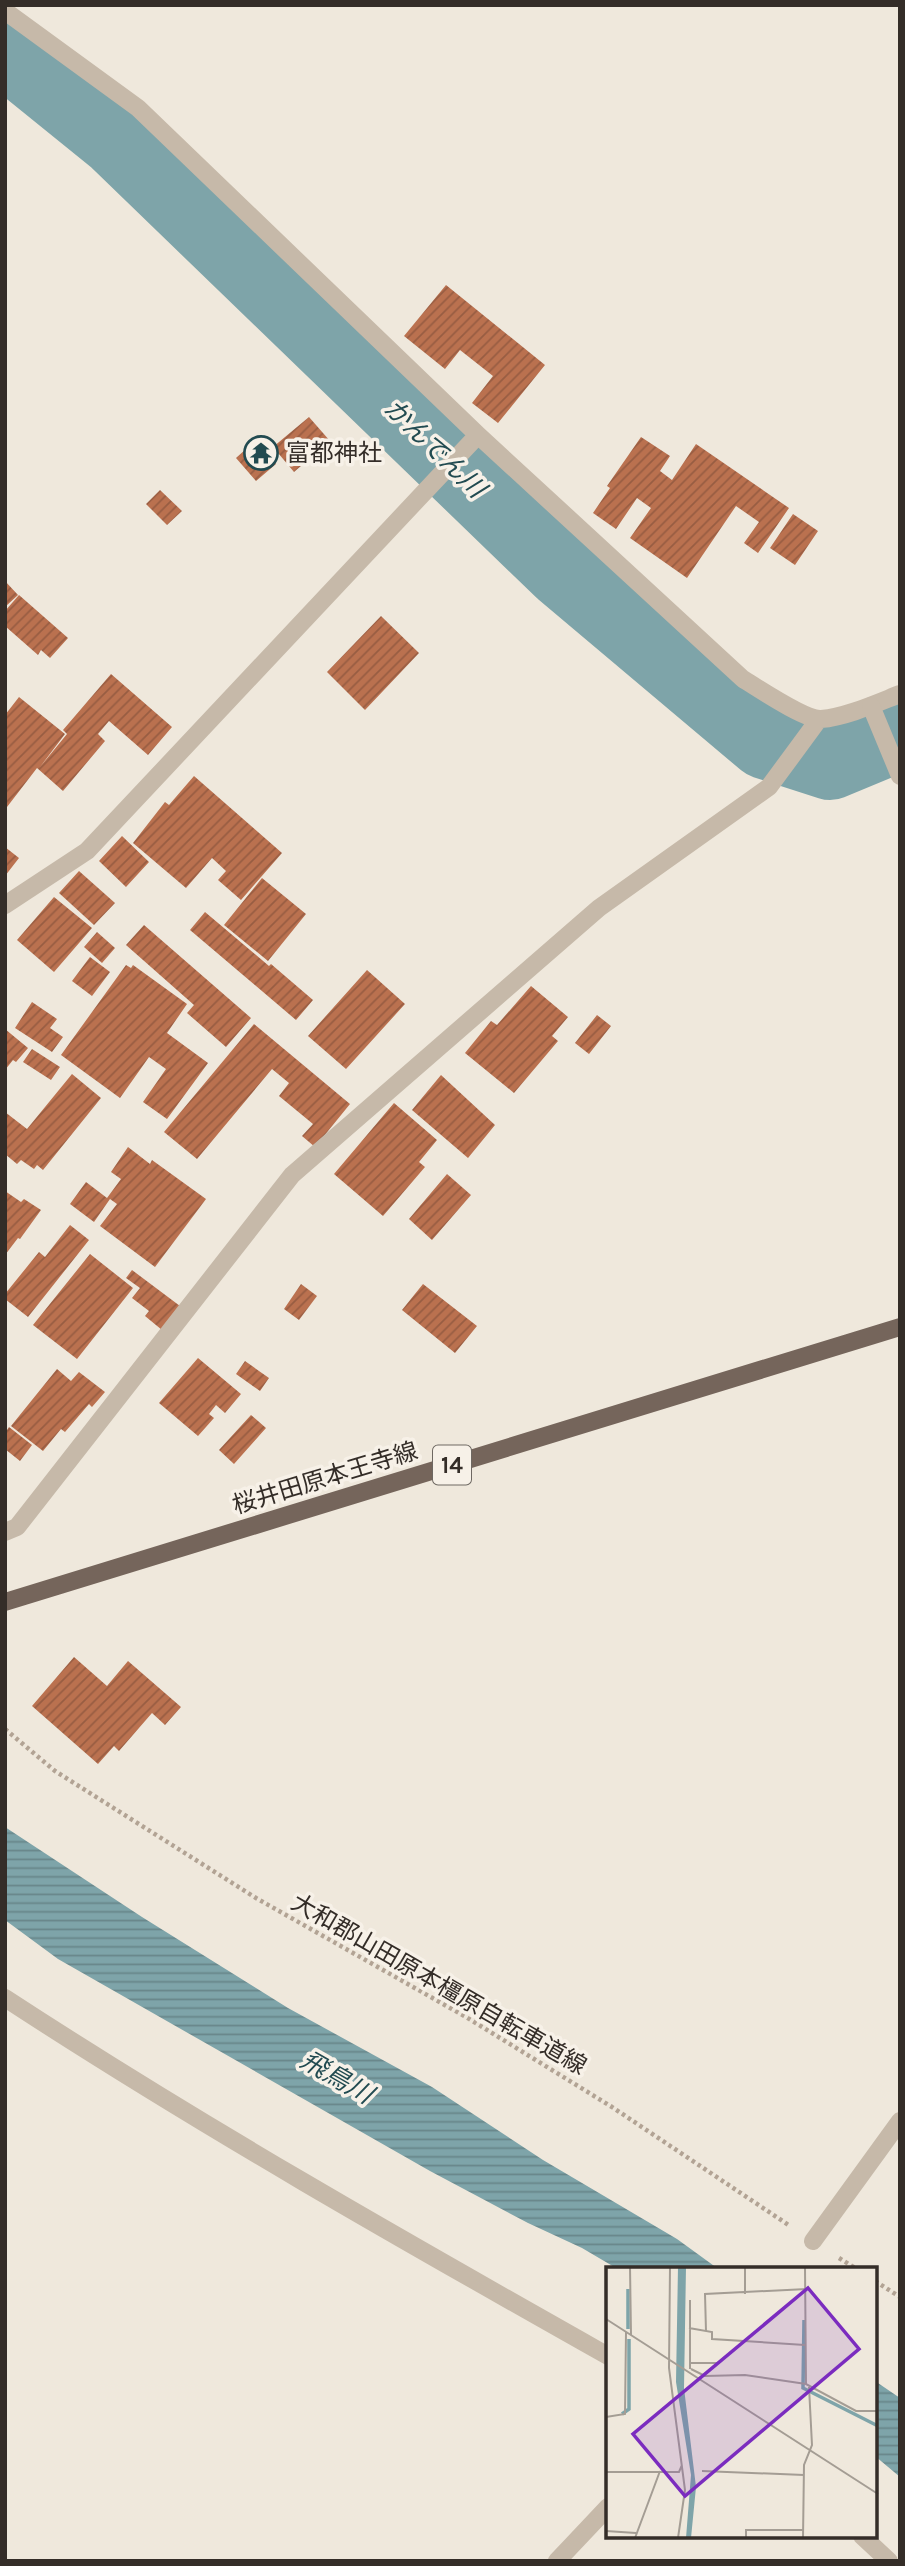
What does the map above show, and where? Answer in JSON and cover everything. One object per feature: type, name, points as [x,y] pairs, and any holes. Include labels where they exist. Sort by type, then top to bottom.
[{"type":"main road","name":"桜井田原本王寺線","points":[[5,1602],[900,1327]]},
{"type":"street","points":[[7,14],[138,108],[478,435],[743,679],[785,704],[818,719],[871,706],[900,694]]},
{"type":"street","points":[[5,905],[87,850],[478,435]]},
{"type":"street","points":[[871,706],[900,776]]},
{"type":"street","points":[[5,1532],[17,1527],[292,1175],[599,908],[769,787],[818,719]]},
{"type":"street","points":[[5,1998],[108,2065],[377,2226],[606,2355]]},
{"type":"street","points":[[813,2241],[900,2121]]},
{"type":"street","points":[[557,2561],[606,2508]]},
{"type":"street","points":[[864,2538],[889,2561]]},
{"type":"path","name":"大和郡山田原本橿原自転車道線","points":[[5,1729],[55,1771],[256,1898],[466,2017],[612,2107],[852,2267]]},
{"type":"path","points":[[877,2282],[900,2297]]},
{"type":"water","name":"飛鳥川","points":[[5,1827],[288,2008],[432,2087],[543,2160],[677,2239],[716,2267],[614,2267],[430,2171],[58,1959],[5,1920]]},
{"type":"water","points":[[877,2382],[900,2398],[900,2477],[877,2458]]},
{"type":"building","points":[[446,285],[545,365],[498,423],[472,403],[493,376],[460,350],[445,369],[404,336]]},
{"type":"building","points":[[309,417],[330,441],[294,472],[273,447]]},
{"type":"building","points":[[641,437],[670,456],[660,471],[672,480],[696,444],[789,508],[758,553],[744,543],[759,522],[736,506],[687,578],[630,538],[651,508],[637,498],[616,529],[593,513],[610,488],[607,486]]},
{"type":"building","points":[[256,440],[276,464],[256,481],[236,458]]},
{"type":"building","points":[[160,490],[182,511],[167,525],[146,504]]},
{"type":"building","points":[[793,514],[818,531],[795,565],[770,548]]},
{"type":"building","points":[[5,581],[18,595],[5,607]]},
{"type":"building","points":[[19,595],[68,638],[50,658],[41,650],[38,655],[5,626],[5,611]]},
{"type":"building","points":[[381,616],[419,653],[365,710],[327,672]]},
{"type":"building","points":[[111,674],[172,727],[148,755],[109,721],[98,734],[105,741],[63,791],[37,768],[7,807],[5,806],[5,715],[19,697],[65,734],[40,767],[67,734],[63,730]]},
{"type":"building","points":[[194,776],[282,853],[241,900],[218,880],[226,871],[212,858],[186,888],[133,843],[165,802],[169,805]]},
{"type":"building","points":[[122,836],[149,862],[126,887],[99,861]]},
{"type":"building","points":[[5,847],[19,858],[5,876]]},
{"type":"building","points":[[79,871],[115,903],[94,925],[59,893]]},
{"type":"building","points":[[262,878],[306,914],[268,961],[224,925]]},
{"type":"building","points":[[54,897],[92,928],[54,972],[17,940]]},
{"type":"building","points":[[205,912],[313,1000],[296,1020],[190,930]]},
{"type":"building","points":[[144,925],[251,1018],[226,1047],[187,1013],[194,1005],[126,945]]},
{"type":"building","points":[[97,932],[115,948],[102,963],[84,947]]},
{"type":"building","points":[[90,957],[110,972],[92,996],[72,981]]},
{"type":"building","points":[[126,965],[131,968],[133,965],[187,1004],[167,1033],[208,1063],[167,1119],[143,1102],[166,1069],[149,1057],[120,1098],[61,1055]]},
{"type":"building","points":[[367,970],[405,1004],[346,1069],[308,1036]]},
{"type":"building","points":[[531,986],[568,1017],[552,1036],[558,1041],[514,1093],[465,1053],[491,1021],[497,1025]]},
{"type":"building","points":[[32,1002],[57,1019],[50,1028],[63,1037],[52,1052],[15,1028]]},
{"type":"building","points":[[597,1015],[611,1026],[589,1054],[575,1043]]},
{"type":"building","points":[[254,1024],[350,1104],[315,1147],[302,1136],[313,1124],[279,1096],[289,1083],[272,1069],[197,1159],[164,1132]]},
{"type":"building","points":[[5,1029],[28,1048],[5,1070]]},
{"type":"building","points":[[32,1049],[60,1067],[51,1080],[23,1062]]},
{"type":"building","points":[[72,1074],[101,1098],[43,1170],[37,1165],[34,1169],[21,1160],[17,1164],[5,1154],[5,1112],[27,1129]]},
{"type":"building","points":[[441,1075],[495,1125],[468,1158],[412,1110]]},
{"type":"building","points":[[394,1103],[437,1140],[419,1162],[425,1167],[383,1216],[334,1174]]},
{"type":"building","points":[[128,1147],[150,1164],[152,1160],[206,1199],[155,1267],[100,1226],[117,1204],[110,1199],[94,1222],[70,1204],[86,1182],[107,1198],[121,1179],[111,1172]]},
{"type":"building","points":[[447,1174],[471,1195],[432,1240],[409,1219]]},
{"type":"building","points":[[5,1191],[21,1202],[24,1199],[41,1210],[5,1255]]},
{"type":"building","points":[[70,1225],[89,1240],[28,1317],[5,1299],[5,1294],[39,1252],[45,1257]]},
{"type":"building","points":[[90,1254],[133,1288],[77,1359],[33,1325]]},
{"type":"building","points":[[132,1270],[180,1306],[162,1330],[145,1316],[149,1311],[132,1298],[140,1288],[126,1278]]},
{"type":"building","points":[[301,1284],[317,1296],[299,1320],[284,1309]]},
{"type":"building","points":[[423,1284],[477,1326],[455,1353],[402,1310]]},
{"type":"building","points":[[198,1358],[241,1394],[225,1413],[216,1405],[209,1414],[214,1418],[198,1436],[159,1403]]},
{"type":"building","points":[[245,1361],[269,1378],[260,1391],[236,1374]]},
{"type":"building","points":[[57,1369],[71,1381],[79,1372],[105,1392],[92,1407],[89,1404],[65,1432],[61,1429],[43,1451],[11,1426]]},
{"type":"building","points":[[251,1415],[266,1428],[234,1464],[219,1450]]},
{"type":"building","points":[[9,1427],[32,1445],[20,1461],[5,1449],[5,1433]]},
{"type":"building","points":[[74,1657],[107,1686],[128,1661],[181,1707],[165,1725],[152,1713],[119,1751],[114,1746],[98,1764],[32,1706]]},
{"type":"waterway","name":"かんでん川","points":[[5,50],[115,139],[562,571],[765,742],[830,763],[900,734]]},
{"type":"place","name":"富都神社","points":[[261,453]]}]
